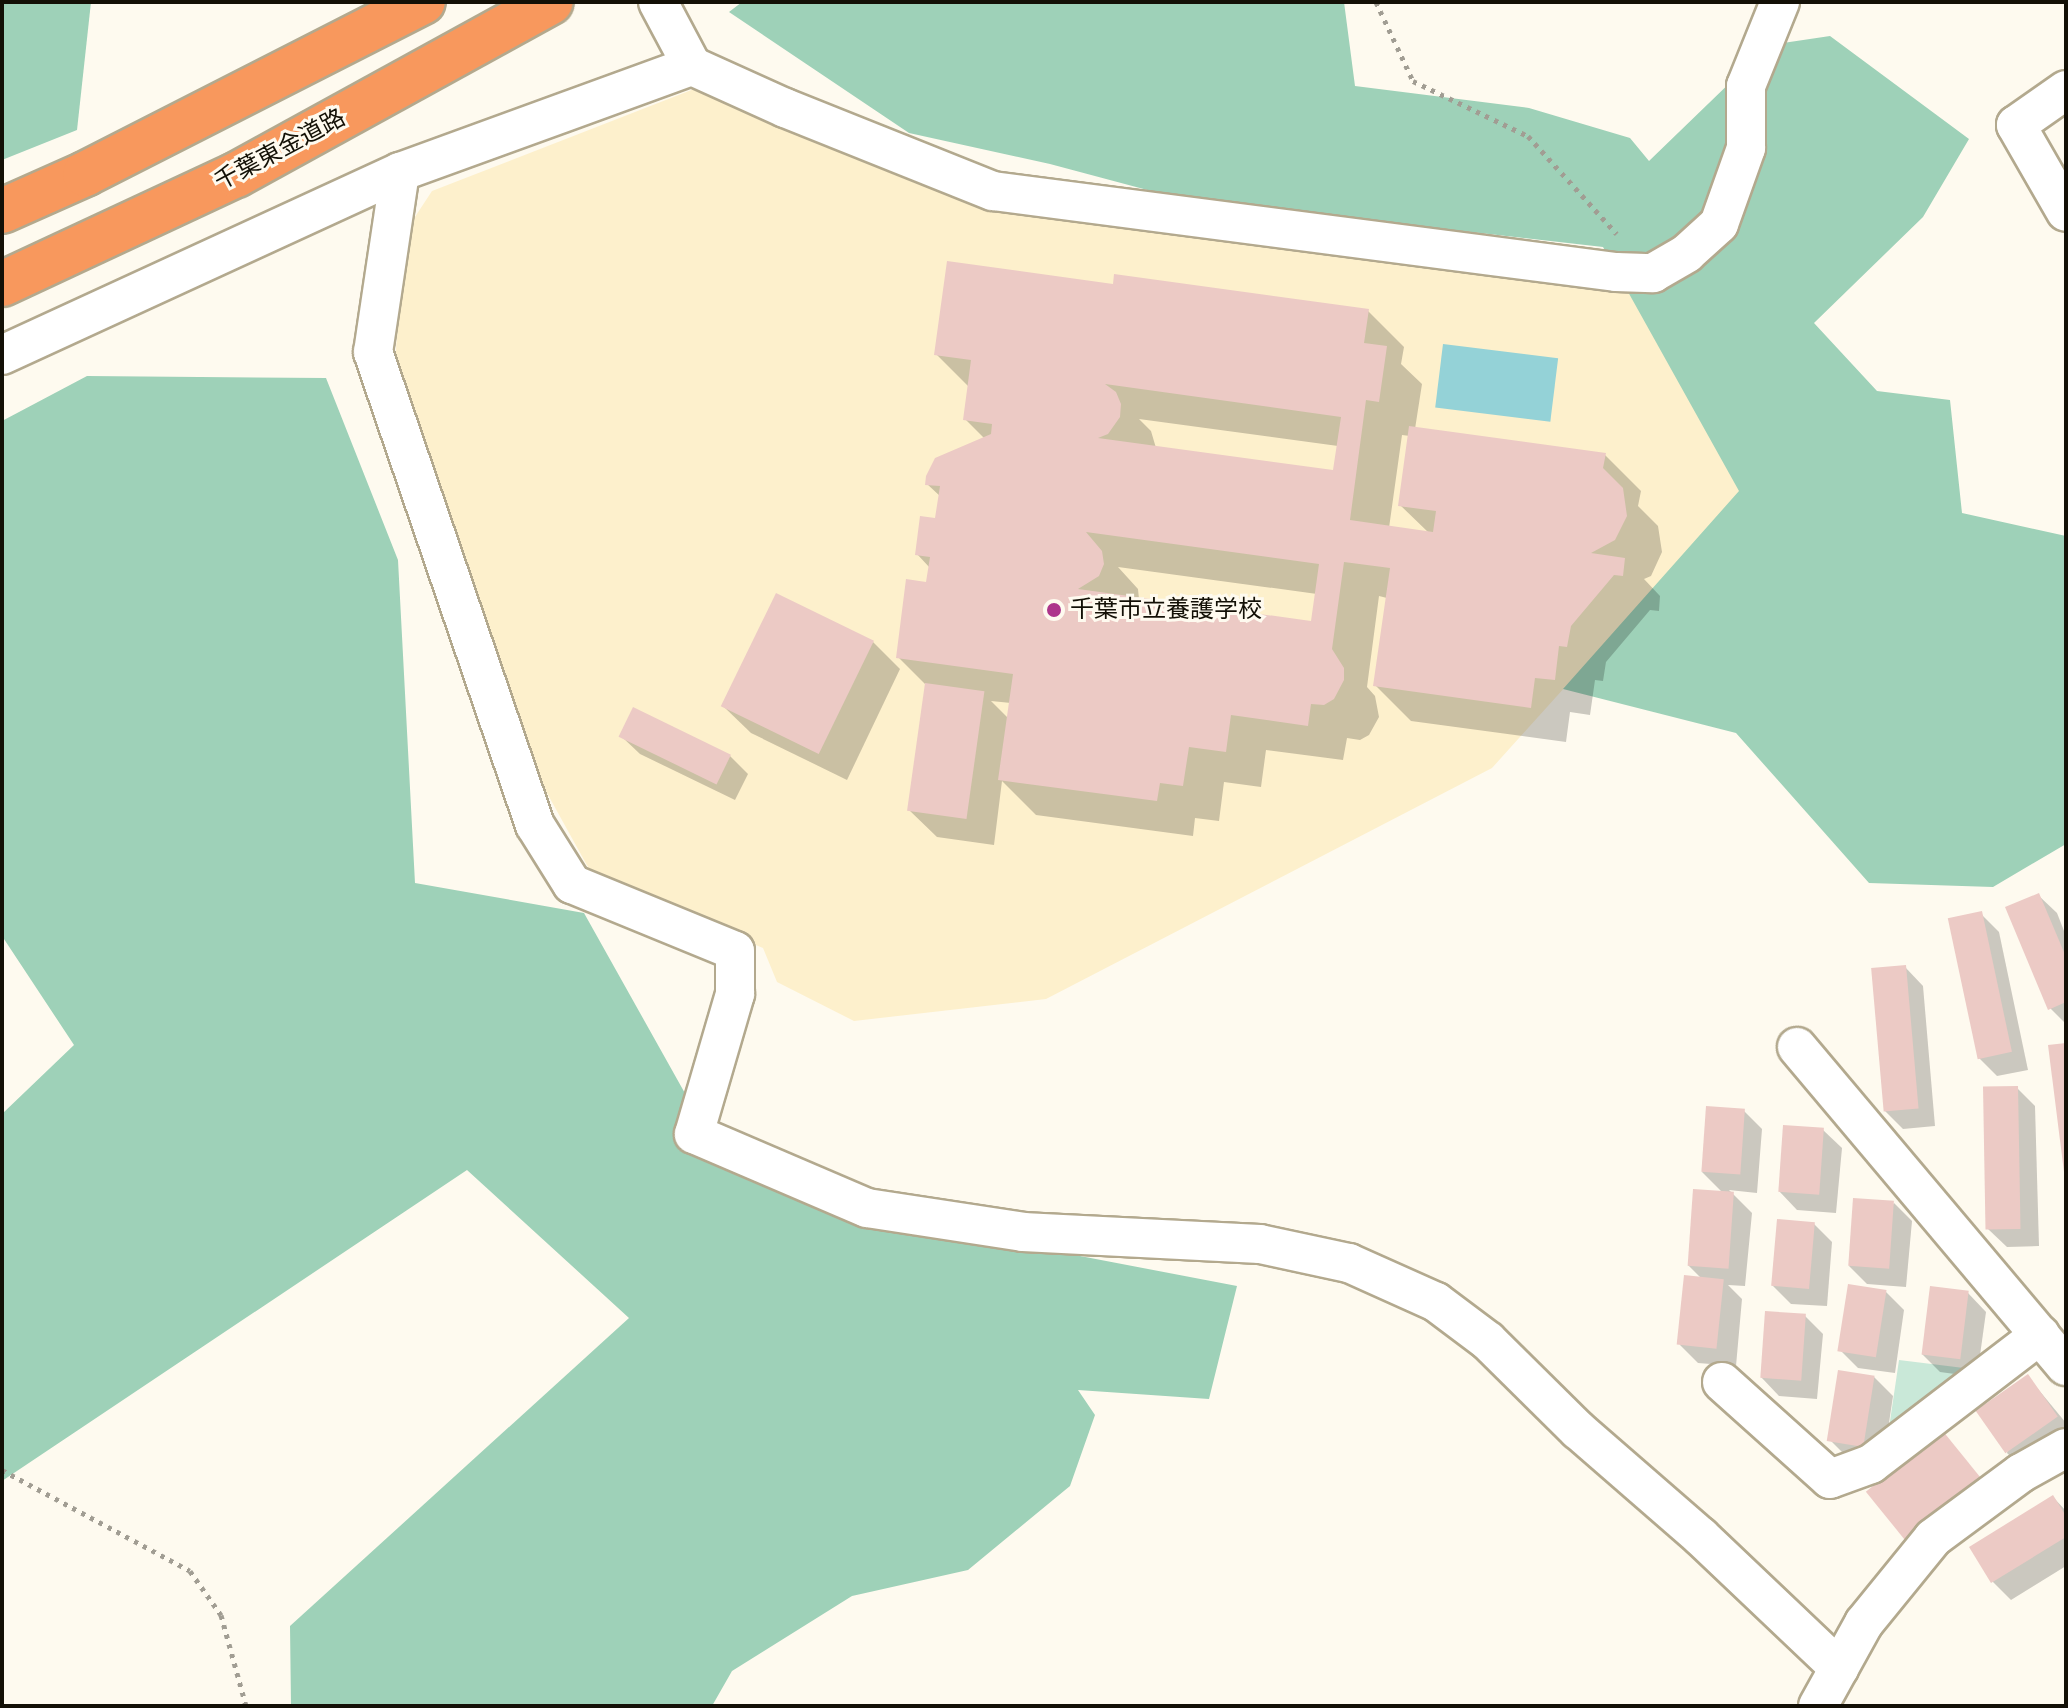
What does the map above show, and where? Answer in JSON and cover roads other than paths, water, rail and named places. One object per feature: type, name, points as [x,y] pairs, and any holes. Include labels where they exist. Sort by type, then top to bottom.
[{"type":"highway","points":[[2,211],[85,174],[423,2]]},
{"type":"highway","name":"千葉東金道路","points":[[2,284],[236,175],[551,2]]},
{"type":"street","points":[[661,9],[692,66],[785,108],[993,191],[1616,272],[1653,273],[1687,253],[1719,224],[1746,148],[1746,86],[1780,2]]},
{"type":"street","points":[[2,355],[400,172],[692,66]]},
{"type":"street","points":[[2066,90],[2016,125],[2066,212]]},
{"type":"street","points":[[400,172],[373,352],[535,825],[572,884],[735,951],[735,994],[694,1134],[867,1208],[1023,1232],[1260,1244],[1349,1263],[1436,1302],[1488,1341],[1578,1430],[1700,1536],[1839,1668]]},
{"type":"street","points":[[1797,1047],[2066,1366]]},
{"type":"street","points":[[1722,1382],[1830,1479],[1871,1464],[2040,1335]]},
{"type":"street","points":[[1818,1706],[1864,1623],[1933,1538],[2021,1473],[2066,1448]]},
{"type":"water","points":[[1443,344],[1558,358],[1550,422],[1435,408]]},
{"type":"place","name":"千葉市立養護学校","points":[[1054,610]]}]
